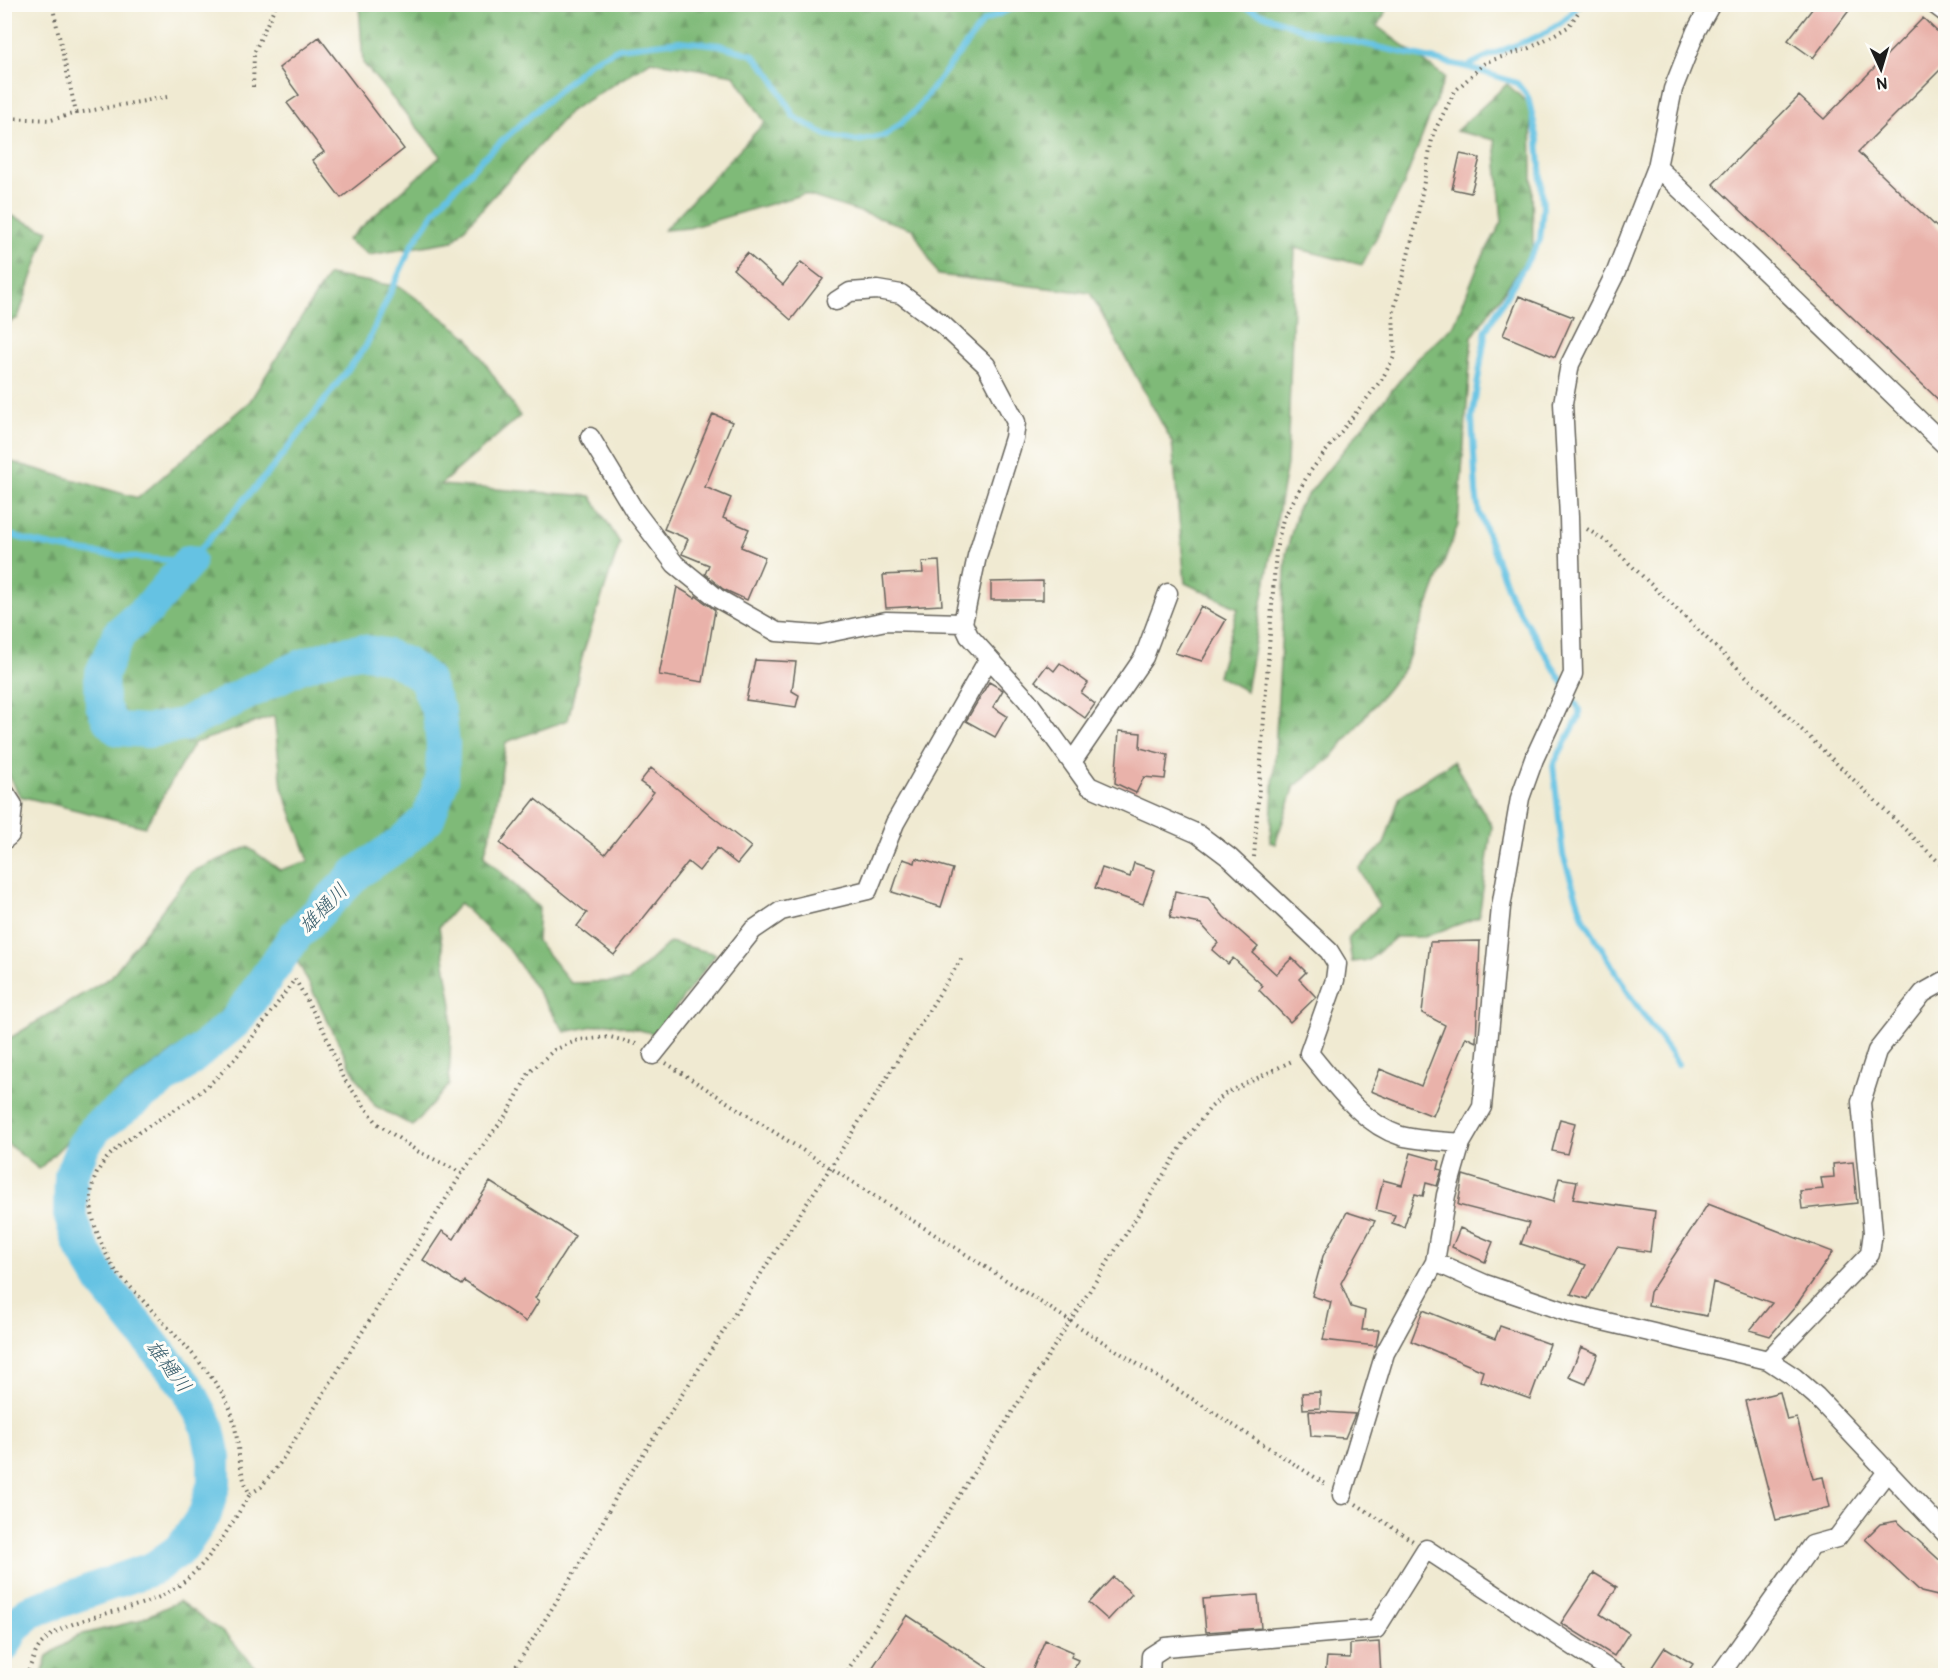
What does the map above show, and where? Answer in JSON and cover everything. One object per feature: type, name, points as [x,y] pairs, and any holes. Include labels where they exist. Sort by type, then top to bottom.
[{"type":"street","points":[[1342,1495],[1385,1353],[1435,1262],[1446,1195],[1461,1143],[1482,1107],[1501,907],[1520,798],[1534,759],[1573,674],[1563,403],[1570,364],[1616,272],[1657,167],[1673,89],[1696,31],[1711,4]]},
{"type":"street","points":[[1934,4],[1946,13]]},
{"type":"street","points":[[1657,167],[1946,446]]},
{"type":"street","points":[[836,301],[850,292],[877,290],[901,294],[943,325],[986,365],[1016,422],[1014,438],[977,556],[963,623],[969,636],[1027,700],[1089,786],[1198,834],[1230,858],[1329,951],[1337,964],[1335,980],[1309,1053],[1376,1125],[1402,1136],[1461,1143]]},
{"type":"street","points":[[591,437],[634,510],[675,564],[717,598],[777,632],[818,635],[886,621],[963,623]]},
{"type":"street","points":[[1072,762],[1144,657],[1168,593]]},
{"type":"street","points":[[653,1055],[753,930],[781,911],[868,890],[895,823],[989,658]]},
{"type":"street","points":[[4,791],[13,805],[10,835],[4,840]]},
{"type":"street","points":[[1768,1360],[1870,1254],[1873,1232],[1862,1102],[1877,1051],[1923,993],[1946,980]]},
{"type":"street","points":[[1435,1262],[1485,1284],[1573,1314],[1768,1360],[1794,1377],[1816,1396],[1886,1473],[1946,1534]]},
{"type":"street","points":[[1719,1676],[1812,1545],[1838,1538],[1886,1473]]},
{"type":"street","points":[[1150,1676],[1151,1656],[1165,1647],[1376,1629],[1426,1549],[1619,1676]]},
{"type":"path","points":[[52,4],[76,113]]},
{"type":"path","points":[[253,87],[254,53],[276,4]]},
{"type":"path","points":[[1252,878],[1276,550],[1283,519],[1309,473],[1382,380],[1395,355],[1393,314],[1416,224],[1433,134],[1455,91],[1486,62],[1530,48],[1568,27],[1584,4]]},
{"type":"path","points":[[4,118],[51,120],[76,113],[167,97]]},
{"type":"path","points":[[1569,517],[1607,542],[1946,869]]},
{"type":"path","points":[[510,1676],[579,1565],[621,1488],[830,1168],[963,956]]},
{"type":"path","points":[[250,1494],[245,1484],[238,1436],[226,1399],[195,1359],[112,1266],[95,1229],[91,1190],[105,1158],[125,1139],[211,1083],[249,1044],[295,979],[324,1031],[343,1078],[378,1124],[417,1151],[462,1173]]},
{"type":"path","points":[[26,1676],[40,1644],[62,1627],[134,1608],[176,1587],[215,1550],[250,1494],[261,1487],[280,1463],[462,1173],[509,1111],[530,1073],[554,1050],[578,1040],[610,1037],[637,1043],[1426,1549]]},
{"type":"path","points":[[844,1676],[1172,1160],[1210,1108],[1239,1085],[1309,1053]]},
{"type":"green space","points":[[359,5],[1390,5],[1377,26],[1445,77],[1403,186],[1362,265],[1295,248],[1287,464],[1246,691],[1218,676],[1238,608],[1185,583],[1172,442],[1090,293],[938,275],[913,229],[804,194],[689,228],[664,230],[765,122],[734,75],[651,61],[570,111],[453,241],[369,255],[347,240],[441,156],[363,63]]},
{"type":"green space","points":[[1507,84],[1531,106],[1533,250],[1472,337],[1458,525],[1405,667],[1331,758],[1295,786],[1275,844],[1270,842],[1286,554],[1298,507],[1416,360],[1454,325],[1479,263],[1502,222],[1495,140],[1456,131]]},
{"type":"green space","points":[[5,213],[48,231],[18,318],[5,325]]},
{"type":"green space","points":[[328,275],[401,287],[468,337],[520,416],[440,485],[591,496],[620,543],[583,653],[568,720],[506,742],[494,820],[484,856],[539,908],[537,941],[571,983],[628,981],[670,942],[716,954],[656,1034],[609,1023],[565,1032],[511,952],[460,903],[439,927],[452,1005],[449,1085],[413,1126],[375,1106],[355,1075],[298,962],[117,1092],[39,1169],[5,1142],[5,1041],[111,977],[191,872],[248,847],[280,870],[309,861],[282,787],[274,716],[194,743],[145,827],[20,796],[4,766],[5,460],[138,498],[250,401]]},
{"type":"green space","points":[[1453,761],[1492,826],[1479,917],[1424,937],[1396,937],[1369,960],[1352,962],[1348,938],[1379,906],[1359,869],[1384,844],[1400,796]]},
{"type":"green space","points":[[179,1601],[225,1634],[263,1675],[42,1675],[47,1656],[79,1635],[137,1621]]},
{"type":"building","points":[[1816,4],[1854,4],[1813,58],[1788,40]]},
{"type":"building","points":[[1923,18],[1946,40],[1946,64],[1858,152],[1946,236],[1946,407],[1713,184],[1799,96],[1824,119]]},
{"type":"building","points":[[319,37],[404,149],[341,198],[312,160],[324,152],[287,103],[299,95],[279,68]]},
{"type":"building","points":[[1460,154],[1480,158],[1471,193],[1452,189]]},
{"type":"building","points":[[747,253],[783,285],[801,262],[823,279],[791,320],[733,269]]},
{"type":"building","points":[[1519,296],[1573,317],[1555,357],[1503,335]]},
{"type":"building","points":[[713,414],[732,422],[705,487],[731,498],[723,518],[749,529],[741,547],[765,557],[747,600],[723,589],[705,574],[709,565],[682,554],[688,539],[664,529]]},
{"type":"building","points":[[939,561],[942,605],[886,608],[883,575],[923,573],[922,562]]},
{"type":"building","points":[[1043,581],[1043,600],[991,600],[991,582]]},
{"type":"building","points":[[677,587],[695,598],[696,596],[715,610],[703,682],[659,675]]},
{"type":"building","points":[[1201,606],[1226,620],[1202,661],[1175,653]]},
{"type":"building","points":[[755,660],[796,662],[792,691],[799,695],[796,707],[746,700]]},
{"type":"building","points":[[1060,663],[1088,683],[1081,693],[1095,704],[1085,718],[1035,681],[1047,665],[1054,671]]},
{"type":"building","points":[[989,682],[1003,690],[993,707],[1007,716],[995,737],[966,721]]},
{"type":"building","points":[[1119,731],[1141,733],[1140,748],[1168,755],[1165,779],[1144,777],[1136,793],[1115,783]]},
{"type":"building","points":[[651,768],[751,847],[737,864],[717,848],[699,871],[688,862],[614,955],[577,926],[587,913],[500,843],[535,799],[605,854],[654,792],[640,782]]},
{"type":"building","points":[[916,858],[953,869],[941,907],[892,892],[903,859],[915,863]]},
{"type":"building","points":[[1134,863],[1155,870],[1143,904],[1095,888],[1102,868],[1130,877]]},
{"type":"building","points":[[1175,891],[1208,898],[1224,917],[1258,947],[1253,953],[1276,974],[1292,958],[1306,972],[1299,979],[1316,997],[1290,1022],[1259,990],[1263,986],[1233,958],[1228,964],[1212,950],[1218,943],[1201,924],[1170,918]]},
{"type":"building","points":[[1480,941],[1476,1042],[1466,1037],[1433,1116],[1371,1091],[1380,1069],[1421,1086],[1445,1025],[1422,1013],[1430,942]]},
{"type":"building","points":[[1560,1119],[1575,1123],[1567,1154],[1552,1151]]},
{"type":"building","points":[[1411,1153],[1440,1161],[1438,1169],[1442,1170],[1437,1186],[1426,1183],[1423,1196],[1415,1194],[1404,1227],[1392,1223],[1395,1215],[1376,1210],[1383,1180],[1402,1185]]},
{"type":"building","points":[[1853,1162],[1857,1203],[1802,1209],[1800,1191],[1823,1189],[1821,1178],[1834,1177],[1833,1164]]},
{"type":"building","points":[[1463,1175],[1553,1202],[1559,1178],[1577,1181],[1573,1199],[1655,1211],[1650,1252],[1617,1247],[1588,1299],[1571,1294],[1586,1265],[1521,1244],[1529,1223],[1458,1205]]},
{"type":"building","points":[[490,1182],[575,1236],[535,1298],[539,1301],[526,1322],[464,1281],[461,1285],[423,1260],[442,1231],[454,1239]]},
{"type":"building","points":[[1708,1204],[1833,1252],[1795,1307],[1770,1336],[1750,1330],[1772,1303],[1713,1282],[1707,1316],[1648,1305],[1650,1292]]},
{"type":"building","points":[[1347,1212],[1375,1221],[1341,1283],[1351,1307],[1365,1311],[1362,1330],[1379,1330],[1376,1346],[1323,1340],[1331,1302],[1312,1296],[1323,1256]]},
{"type":"building","points":[[1460,1228],[1493,1242],[1485,1262],[1452,1247]]},
{"type":"building","points":[[1423,1310],[1495,1339],[1500,1326],[1550,1344],[1530,1399],[1480,1381],[1483,1371],[1411,1341]]},
{"type":"building","points":[[1581,1347],[1598,1354],[1586,1384],[1569,1377]]},
{"type":"building","points":[[1320,1392],[1320,1408],[1303,1409],[1302,1393]]},
{"type":"building","points":[[1780,1392],[1787,1420],[1797,1418],[1813,1479],[1823,1477],[1830,1507],[1776,1520],[1745,1401]]},
{"type":"building","points":[[1309,1411],[1355,1414],[1345,1438],[1311,1436]]},
{"type":"building","points":[[1897,1521],[1946,1566],[1942,1577],[1946,1585],[1942,1597],[1921,1592],[1865,1539],[1880,1524]]},
{"type":"building","points":[[1594,1573],[1617,1587],[1600,1614],[1629,1633],[1614,1656],[1561,1623]]},
{"type":"building","points":[[1113,1577],[1132,1594],[1108,1620],[1089,1603]]},
{"type":"building","points":[[1258,1595],[1261,1628],[1206,1632],[1203,1599]]},
{"type":"building","points":[[907,1615],[1000,1676],[867,1676]]},
{"type":"building","points":[[1045,1640],[1073,1652],[1071,1657],[1078,1660],[1071,1676],[1030,1676]]},
{"type":"building","points":[[1379,1642],[1381,1676],[1325,1676],[1327,1657],[1350,1658],[1350,1644]]},
{"type":"building","points":[[1665,1647],[1693,1664],[1685,1676],[1646,1676]]},
{"type":"waterway","points":[[4,533],[72,550],[189,562],[275,465],[366,346],[412,245],[440,204],[481,160],[590,62],[619,48],[680,41],[719,45],[753,55],[771,75],[794,117],[826,135],[857,141],[886,135],[914,112],[984,21],[1021,4]]},
{"type":"waterway","points":[[1236,4],[1306,31],[1467,67],[1517,83],[1528,97],[1538,140],[1543,207],[1540,240],[1486,330],[1472,418],[1479,512],[1511,598],[1579,709],[1579,717],[1553,765],[1563,855],[1583,917],[1631,997],[1678,1064]]},
{"type":"waterway","points":[[1467,67],[1496,52],[1542,34],[1568,17],[1579,4]]},
{"type":"waterway","name":"雄樋川","points":[[4,1646],[12,1630],[29,1612],[154,1568],[182,1548],[205,1514],[214,1483],[214,1458],[207,1425],[187,1387],[103,1283],[80,1244],[70,1214],[71,1176],[83,1146],[97,1127],[181,1067],[236,1021],[296,935],[358,872],[401,843],[428,818],[442,780],[443,744],[439,713],[425,678],[405,664],[384,655],[360,651],[331,656],[297,668],[183,725],[148,731],[118,729],[109,720],[102,704],[101,675],[119,634],[152,605],[189,562]]}]
